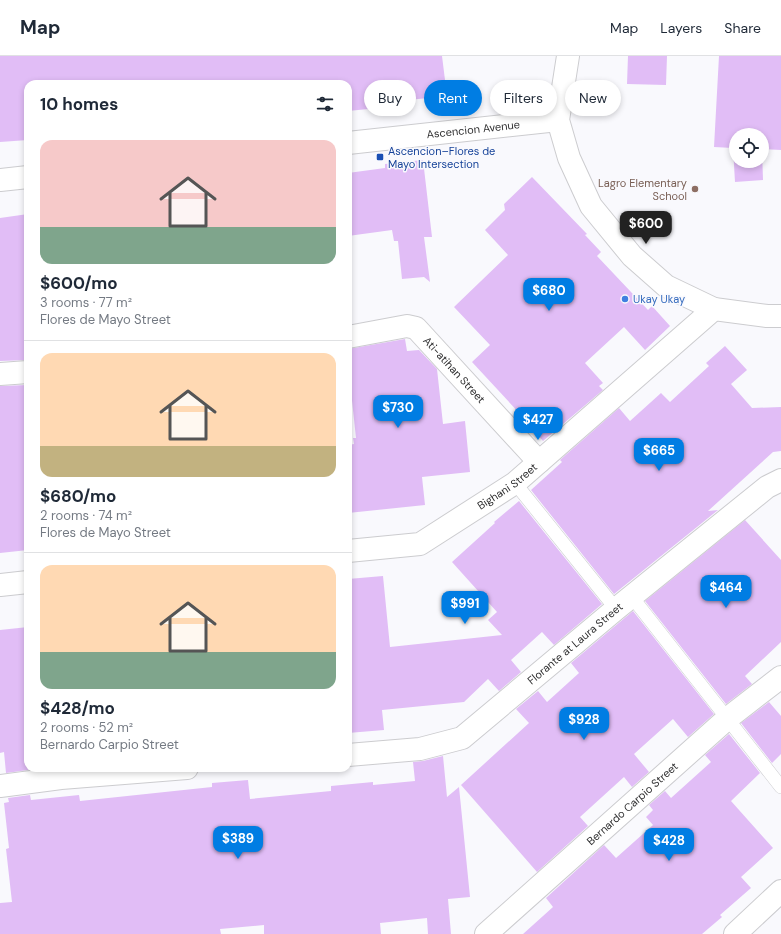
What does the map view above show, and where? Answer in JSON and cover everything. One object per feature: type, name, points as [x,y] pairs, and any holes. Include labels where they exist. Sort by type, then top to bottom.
[{"type":"street","points":[[568,56],[558,120],[569,158],[592,206],[632,256],[666,286],[714,309],[767,316],[781,316]]},
{"type":"street","name":"Ascencion Avenue","points":[[352,143],[558,120]]},
{"type":"street","points":[[0,180],[24,177]]},
{"type":"street","name":"Bighani Street","points":[[352,551],[420,544],[515,483],[714,309]]},
{"type":"street","name":"Ati-atihan Street","points":[[352,336],[407,326],[416,328],[539,462]]},
{"type":"street","points":[[0,374],[24,372]]},
{"type":"street","name":"Florante at Laura Street","points":[[352,755],[420,749],[462,738],[624,603],[768,487],[781,480]]},
{"type":"street","points":[[0,585],[24,582]]},
{"type":"street","name":"Bernardo Carpio Street","points":[[486,934],[728,718],[781,677]]},
{"type":"street","points":[[0,786],[61,778],[137,772]]},
{"type":"street","points":[[735,934],[781,891]]},
{"type":"lane","points":[[515,483],[728,718],[781,787]]},
{"type":"building","points":[[0,56],[442,56],[445,80],[424,80],[424,98],[416,99],[416,80],[364,80],[364,109],[352,111],[352,80],[24,80],[24,140],[0,142]]},
{"type":"building","points":[[628,56],[667,56],[666,85],[627,84]]},
{"type":"building","points":[[719,56],[781,56],[781,150],[769,149],[769,128],[729,128],[729,148],[714,147]]},
{"type":"building","points":[[423,160],[432,237],[424,237],[430,282],[424,277],[402,279],[398,241],[394,241],[392,230],[352,235],[352,172],[385,168],[385,164]]},
{"type":"building","points":[[734,168],[763,168],[763,180],[735,182]]},
{"type":"building","points":[[532,177],[587,234],[585,235],[601,252],[597,256],[648,310],[652,306],[670,326],[645,350],[624,327],[585,363],[603,383],[599,386],[603,390],[543,441],[472,362],[490,345],[454,307],[508,255],[485,230],[505,210],[504,204]]},
{"type":"building","points":[[24,215],[24,360],[0,361],[0,218]]},
{"type":"building","points":[[405,339],[407,351],[419,350],[437,369],[443,424],[465,421],[470,472],[422,477],[425,505],[352,513],[352,444],[354,444],[353,438],[356,438],[352,401],[352,348]]},
{"type":"building","points":[[725,346],[747,370],[731,384],[752,408],[781,407],[781,451],[773,452],[708,511],[718,510],[614,594],[531,490],[562,462],[560,460],[619,408],[630,421],[661,393],[670,402],[709,366],[706,363]]},
{"type":"building","points":[[24,385],[24,550],[0,553],[0,386]]},
{"type":"building","points":[[519,501],[602,604],[554,645],[542,632],[511,660],[521,672],[499,691],[488,679],[464,702],[382,710],[384,730],[352,733],[352,579],[383,576],[390,647],[502,635],[488,620],[497,612],[452,562],[495,523],[494,522]]},
{"type":"building","points":[[745,520],[781,560],[781,642],[745,676],[752,684],[726,704],[645,601]]},
{"type":"building","points":[[633,611],[714,714],[688,737],[673,719],[634,754],[649,772],[632,787],[624,777],[580,817],[588,826],[537,872],[461,785],[529,723],[516,709],[538,691],[547,702],[579,673],[571,663]]},
{"type":"building","points":[[24,627],[24,771],[6,773],[4,752],[0,753],[0,630]]},
{"type":"building","points":[[769,702],[781,716],[781,754],[772,763],[741,723]]},
{"type":"building","points":[[729,734],[760,773],[731,801],[773,848],[741,877],[751,888],[720,915],[722,917],[702,934],[523,934],[553,907],[546,898],[604,845],[616,858],[653,825],[646,817],[653,810],[649,805],[665,791],[671,798],[711,762],[705,755]]},
{"type":"building","points":[[443,756],[447,797],[459,787],[470,897],[448,899],[451,934],[428,934],[427,918],[380,923],[381,934],[264,934],[264,925],[220,929],[221,934],[0,934],[0,903],[12,902],[6,849],[9,848],[4,803],[9,802],[8,798],[30,795],[31,800],[79,795],[80,801],[212,787],[212,783],[248,780],[250,799],[331,791],[331,786],[373,782],[373,785],[415,781],[413,762]]},
{"type":"place","name":"Ascencion–Flores de Mayo Intersection","points":[[380,157]]},
{"type":"place","name":"Lagro Elementary School","points":[[695,189]]},
{"type":"place","name":"Ukay Ukay","points":[[625,299]]}]
